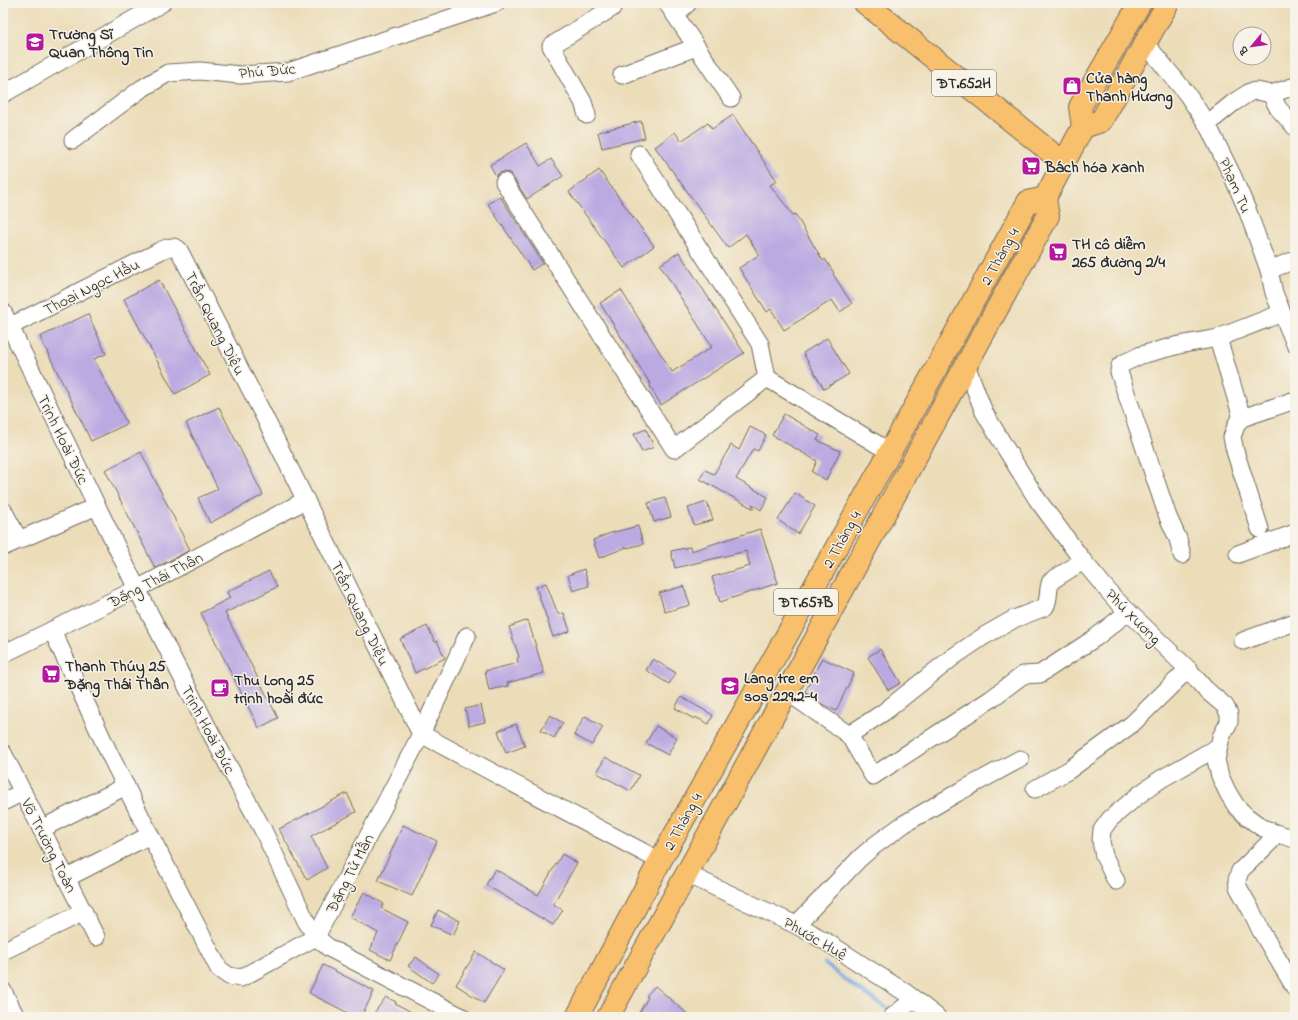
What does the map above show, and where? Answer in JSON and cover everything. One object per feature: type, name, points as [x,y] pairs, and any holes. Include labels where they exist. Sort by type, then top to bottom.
[{"type":"main road","name":"ĐT.652H","points":[[865,3],[1064,163]]},
{"type":"main road","points":[[1045,198],[1083,127],[1080,107],[1140,3]]},
{"type":"main road","points":[[1083,127],[1101,121],[1168,3]]},
{"type":"main road","name":"2 Tháng 4","points":[[577,1017],[660,861],[890,452],[1028,202],[1045,198],[1048,216],[608,1017]]},
{"type":"street","points":[[3,94],[162,3]]},
{"type":"street","name":"Phú Đức","points":[[73,140],[141,89],[168,73],[200,71],[240,75],[288,72],[496,3]]},
{"type":"street","points":[[588,115],[583,102],[551,46],[612,8],[610,3]]},
{"type":"street","points":[[688,3],[671,9],[731,98]]},
{"type":"street","name":"Phạm Tu","points":[[1145,43],[1187,94],[1207,124],[1248,212],[1269,270],[1274,294],[1287,326],[1295,340]]},
{"type":"street","points":[[622,75],[696,47]]},
{"type":"street","points":[[1207,124],[1233,103],[1250,92],[1257,91],[1271,94],[1295,86]]},
{"type":"street","points":[[1271,94],[1278,108],[1295,127]]},
{"type":"street","points":[[639,154],[760,344],[768,378],[890,452]]},
{"type":"street","points":[[504,182],[674,449],[768,378]]},
{"type":"street","name":"Thoại Ngọc Hầu","points":[[5,323],[162,250],[174,247],[179,250]]},
{"type":"street","name":"Trần Quang Diệu","points":[[179,250],[306,500],[421,734]]},
{"type":"street","points":[[1269,270],[1295,260]]},
{"type":"street","points":[[1182,555],[1178,539],[1168,517],[1119,372],[1120,366],[1124,362],[1141,355],[1179,345],[1218,338],[1282,313]]},
{"type":"street","name":"Trịnh Hoài Đức","points":[[5,323],[137,589],[206,724],[263,830],[306,921],[316,937],[329,948],[462,1017]]},
{"type":"street","points":[[1218,338],[1242,418]]},
{"type":"street","name":"Phú Xương","points":[[966,365],[984,412],[1006,449],[1038,499],[1083,561],[1098,580],[1128,612],[1188,669],[1205,689],[1225,706],[1229,714],[1228,722],[1218,747],[1216,760],[1220,776],[1236,806],[1246,816],[1261,827],[1274,833],[1295,839]]},
{"type":"street","points":[[1260,529],[1235,451],[1232,437],[1237,423],[1242,418],[1295,400]]},
{"type":"street","name":"Đặng Thái Thân","points":[[3,654],[137,589],[306,500]]},
{"type":"street","points":[[3,547],[97,506]]},
{"type":"street","points":[[3,510],[19,540]]},
{"type":"street","points":[[1238,554],[1295,533]]},
{"type":"street","points":[[849,735],[884,712],[953,657],[984,636],[1014,619],[1045,606],[1048,602],[1049,586],[1051,581],[1083,561]]},
{"type":"street","points":[[786,691],[849,735],[873,776],[991,699],[1023,675],[1040,674],[1095,638],[1128,612]]},
{"type":"street","points":[[1243,641],[1295,622]]},
{"type":"street","points":[[52,630],[150,835],[219,969],[229,976],[241,978],[316,937]]},
{"type":"street","name":"Đặng Tử Mẫn","points":[[316,937],[421,734],[467,636]]},
{"type":"street","points":[[1035,790],[1069,770],[1132,724],[1188,669]]},
{"type":"street","points":[[421,734],[660,861]]},
{"type":"street","points":[[1116,881],[1104,856],[1101,841],[1102,830],[1110,819],[1161,779],[1218,747]]},
{"type":"street","name":"Võ Trường Toàn","points":[[3,753],[96,937]]},
{"type":"street","points":[[796,925],[860,858],[875,845],[904,824],[944,800],[1020,759]]},
{"type":"street","points":[[41,828],[126,786]]},
{"type":"street","points":[[3,802],[23,792]]},
{"type":"street","points":[[1274,833],[1271,841],[1240,871],[1236,880],[1238,887],[1261,931],[1295,988]]},
{"type":"street","points":[[67,878],[150,835]]},
{"type":"street","name":"Phước Huệ","points":[[687,874],[796,925],[825,941],[937,1017]]},
{"type":"street","points":[[3,951],[84,912]]},
{"type":"street","points":[[3,991],[16,1017]]},
{"type":"street","points":[[892,1017],[914,1000]]},
{"type":"building","points":[[733,115],[777,181],[770,185],[793,215],[795,214],[823,261],[825,259],[852,304],[840,312],[832,300],[784,330],[771,309],[767,312],[739,268],[759,255],[746,234],[728,248],[655,147],[675,132],[681,141],[708,123],[712,129]]},
{"type":"building","points":[[641,121],[645,138],[602,148],[598,132]]},
{"type":"building","points":[[526,143],[540,166],[551,159],[563,176],[527,199],[510,173],[503,172],[496,176],[490,165]]},
{"type":"building","points":[[599,170],[654,246],[624,268],[569,192]]},
{"type":"building","points":[[500,196],[543,263],[532,270],[488,204]]},
{"type":"building","points":[[679,252],[744,353],[661,405],[650,386],[651,385],[600,303],[621,290],[672,372],[712,347],[660,265]]},
{"type":"building","points":[[159,280],[210,375],[175,394],[124,299]]},
{"type":"building","points":[[88,314],[106,354],[94,359],[127,424],[91,441],[40,337]]},
{"type":"building","points":[[827,338],[849,374],[824,389],[803,353]]},
{"type":"building","points":[[219,407],[263,495],[210,523],[198,498],[218,489],[186,423]]},
{"type":"building","points":[[784,414],[820,435],[817,440],[840,451],[826,480],[812,472],[817,461],[772,435]]},
{"type":"building","points":[[750,427],[766,435],[758,451],[753,449],[736,479],[768,497],[761,510],[752,504],[754,509],[700,479],[705,470],[714,474],[731,445],[739,450]]},
{"type":"building","points":[[646,429],[654,447],[642,452],[634,434]]},
{"type":"building","points":[[141,452],[190,550],[155,568],[105,470]]},
{"type":"building","points":[[795,493],[815,506],[798,534],[778,520]]},
{"type":"building","points":[[665,498],[671,517],[654,522],[648,503]]},
{"type":"building","points":[[707,502],[713,520],[694,525],[688,508]]},
{"type":"building","points":[[638,526],[643,544],[627,547],[599,558],[593,540],[611,533]]},
{"type":"building","points":[[760,529],[778,583],[720,602],[712,577],[750,566],[746,551],[675,568],[671,551],[690,547],[691,551]]},
{"type":"building","points":[[584,569],[589,586],[573,591],[568,575]]},
{"type":"building","points":[[269,571],[277,587],[225,613],[278,718],[259,728],[201,613],[230,598],[227,592]]},
{"type":"building","points":[[546,583],[558,614],[564,613],[570,631],[553,637],[536,587]]},
{"type":"building","points":[[684,586],[690,605],[665,612],[659,593]]},
{"type":"building","points":[[528,620],[544,673],[507,683],[508,686],[489,690],[485,671],[518,663],[517,658],[519,657],[509,627]]},
{"type":"building","points":[[427,626],[435,642],[437,641],[445,658],[415,673],[400,639]]},
{"type":"building","points":[[880,649],[901,683],[888,690],[868,657]]},
{"type":"building","points":[[822,658],[854,673],[836,711],[820,703],[805,692]]},
{"type":"building","points":[[653,659],[676,673],[669,684],[646,670]]},
{"type":"building","points":[[681,697],[713,715],[709,724],[695,717],[694,719],[675,708]]},
{"type":"building","points":[[481,705],[485,722],[469,726],[465,709]]},
{"type":"building","points":[[550,715],[563,723],[554,738],[541,730]]},
{"type":"building","points":[[585,716],[603,727],[592,745],[574,735]]},
{"type":"building","points":[[516,724],[525,746],[506,753],[498,731]]},
{"type":"building","points":[[656,726],[677,738],[668,755],[646,743]]},
{"type":"building","points":[[605,757],[639,775],[631,791],[597,773]]},
{"type":"building","points":[[347,793],[356,812],[311,836],[327,868],[307,880],[279,829]]},
{"type":"building","points":[[403,825],[437,841],[412,896],[378,881]]},
{"type":"building","points":[[562,854],[577,863],[553,904],[563,910],[553,925],[486,885],[495,869],[538,895]]},
{"type":"building","points":[[364,892],[384,904],[381,908],[408,922],[390,960],[370,950],[378,933],[350,917]]},
{"type":"building","points":[[438,910],[460,921],[453,935],[431,925]]},
{"type":"building","points":[[476,952],[504,970],[484,1003],[456,985]]},
{"type":"building","points":[[416,957],[439,974],[432,983],[408,966]]},
{"type":"building","points":[[323,965],[374,991],[361,1017],[356,1017],[309,993]]},
{"type":"building","points":[[655,986],[691,1017],[637,1017],[648,997],[646,996]]},
{"type":"building","points":[[386,997],[396,1002],[395,1003],[420,1017],[371,1017]]},
{"type":"waterway","points":[[825,964],[856,988],[893,1012]]},
{"type":"place","name":"Trường Sĩ Quan Thông Tin","points":[[35,42]]},
{"type":"place","name":"Cửa hàng Thanh Hương","points":[[1072,86]]},
{"type":"place","name":"Bách hóa Xanh","points":[[1031,166]]},
{"type":"place","name":"TH cô diễm 265 đường 2/4","points":[[1058,252]]},
{"type":"place","name":"Thanh Thúy 25 Đặng Thái Thân","points":[[51,674]]},
{"type":"place","name":"Lang tre em sos 229.2-4","points":[[730,686]]},
{"type":"place","name":"Thu Long 25 trịnh hoài đức","points":[[220,688]]}]
